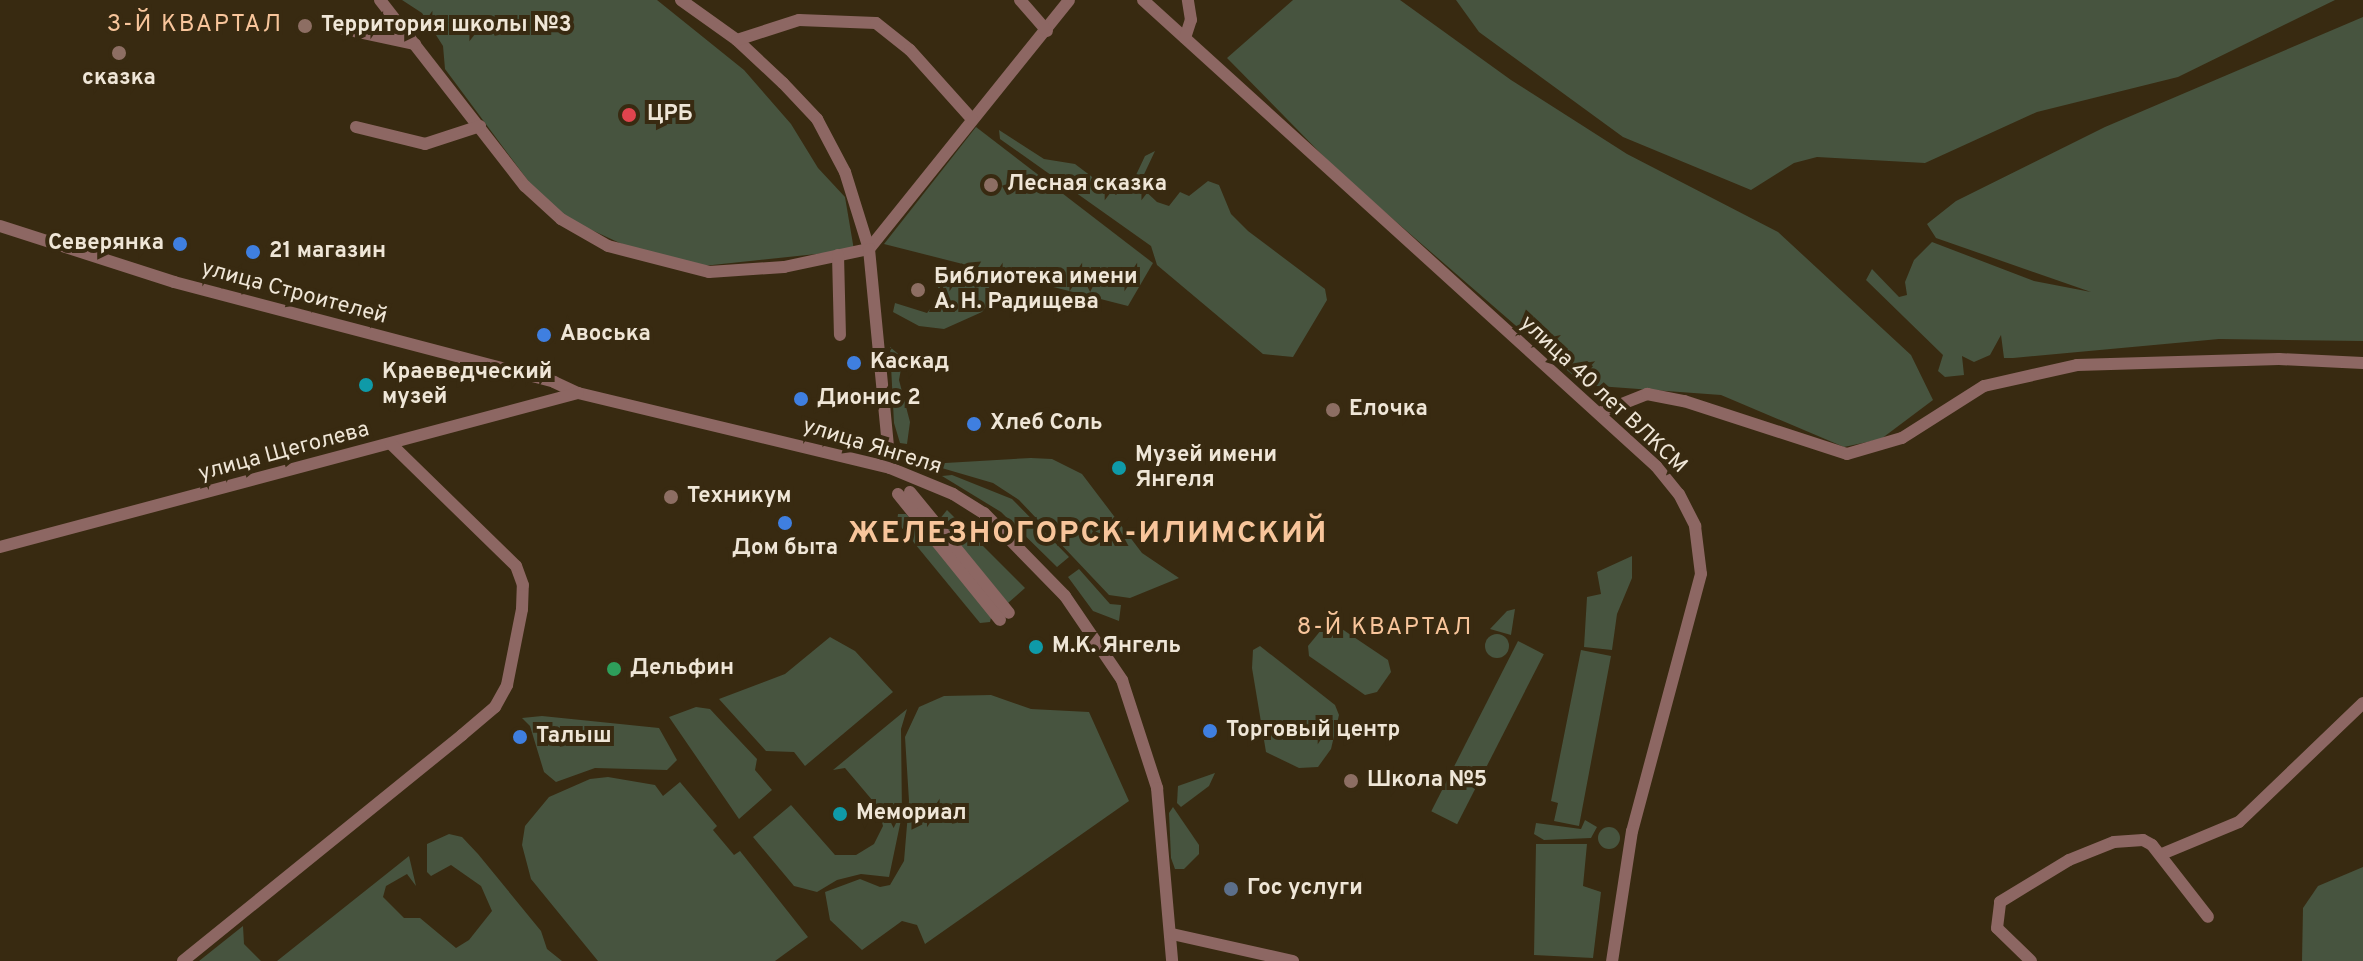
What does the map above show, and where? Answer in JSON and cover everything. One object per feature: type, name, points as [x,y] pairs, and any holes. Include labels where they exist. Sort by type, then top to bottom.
[{"type":"street","points":[[380,0],[525,186],[561,219],[608,246],[709,272],[784,267],[869,249],[1069,0]]},
{"type":"street","points":[[681,0],[737,40],[817,119],[845,172],[869,249],[890,468]]},
{"type":"street","points":[[1020,0],[1047,31]]},
{"type":"street","name":"улица 40 лет ВЛКСМ","points":[[1143,0],[1599,413],[1679,494],[1697,534],[1701,574],[1632,831],[1612,961]]},
{"type":"street","points":[[1185,38],[1191,20],[1188,0]]},
{"type":"street","points":[[737,40],[799,20],[876,23],[910,50],[972,119]]},
{"type":"street","points":[[330,26],[415,44]]},
{"type":"street","points":[[356,127],[425,144],[480,126]]},
{"type":"street","name":"улица Строителей","points":[[0,226],[174,282],[554,382],[578,393]]},
{"type":"street","points":[[838,255],[840,335]]},
{"type":"street","points":[[1599,413],[1647,394],[1684,401],[1847,454],[1902,438],[1984,386],[2077,365],[2279,359],[2363,363]]},
{"type":"street","name":"улица Щеголева","points":[[0,547],[578,393]]},
{"type":"street","name":"улица Янгеля","points":[[578,393],[890,468],[953,494],[984,513],[1051,579],[1103,648],[1122,680],[1152,765],[1172,934],[1172,961]]},
{"type":"street","points":[[183,961],[495,707],[507,685],[522,609],[523,585],[516,566],[391,444]]},
{"type":"street","points":[[904,493],[1004,616]]},
{"type":"street","points":[[2162,854],[2239,822],[2363,703]]},
{"type":"street","points":[[2031,961],[1997,928],[2000,902],[2010,891],[2114,842],[2143,840],[2162,854],[2208,917]]},
{"type":"street","points":[[1172,934],[1293,961]]},
{"type":"green space","points":[[402,0],[657,0],[744,70],[791,124],[818,168],[845,197],[854,250],[703,266],[637,251],[570,220],[532,186],[445,69],[443,46],[422,13]]},
{"type":"green space","points":[[1293,0],[1400,0],[1511,80],[1627,154],[1778,232],[1911,355],[1933,400],[1881,439],[1844,447],[1721,395],[1584,385],[1340,173],[1227,58]]},
{"type":"green space","points":[[1456,0],[2335,0],[2178,77],[2037,112],[1925,163],[1817,157],[1794,163],[1751,190],[1623,137],[1479,32]]},
{"type":"green space","points":[[2363,17],[2363,341],[2219,339],[2004,358],[2001,335],[1990,355],[1974,362],[1962,356],[1964,375],[1945,377],[1938,371],[1943,355],[1866,280],[1872,269],[1899,297],[1907,295],[1905,282],[1914,260],[1932,242],[2034,281],[2091,292],[1936,238],[1927,224],[1956,201],[2105,127]]},
{"type":"green space","name":"Лесная сказка","points":[[976,127],[1153,263],[1128,306],[884,244]]},
{"type":"green space","points":[[999,130],[1044,159],[1075,164],[1116,195],[1136,175],[1145,156],[1155,151],[1139,185],[1157,202],[1169,206],[1180,192],[1189,196],[1208,181],[1219,185],[1231,214],[1248,231],[1325,289],[1327,300],[1293,357],[1263,354],[1157,265],[1151,246],[1000,139]]},
{"type":"green space","points":[[950,278],[987,285],[995,295],[982,312],[944,329],[919,326],[893,312],[895,303],[927,313],[938,299],[938,287]]},
{"type":"green space","points":[[890,347],[903,358],[899,380],[910,422],[907,444],[900,443],[894,423]]},
{"type":"green space","points":[[1052,459],[1082,474],[1142,553],[1179,578],[1130,598],[1109,595],[1019,500],[993,483],[928,464]]},
{"type":"green space","points":[[952,475],[1012,499],[1069,557],[1057,567],[1001,512],[942,476]]},
{"type":"green space","points":[[947,510],[1025,588],[1008,603],[939,520]]},
{"type":"green space","points":[[898,514],[906,514],[992,614],[990,622],[980,623],[897,522]]},
{"type":"green space","points":[[1632,556],[1632,578],[1617,614],[1612,650],[1584,647],[1587,597],[1601,594],[1597,572]]},
{"type":"green space","points":[[1079,569],[1110,604],[1121,605],[1119,621],[1093,611],[1068,577]]},
{"type":"green space","points":[[1515,609],[1511,635],[1490,629],[1507,611]]},
{"type":"green space","points":[[1326,624],[1336,625],[1388,660],[1391,672],[1377,692],[1365,695],[1309,656],[1308,646]]},
{"type":"green space","points":[[1497,634],[1506,637],[1509,646],[1506,655],[1497,658],[1488,655],[1485,646],[1488,637]]},
{"type":"green space","points":[[830,637],[855,651],[893,692],[805,766],[794,752],[766,751],[719,699],[785,674]]},
{"type":"green space","points":[[1518,641],[1544,654],[1457,824],[1431,811]]},
{"type":"green space","points":[[1260,646],[1335,705],[1339,715],[1331,749],[1318,767],[1299,768],[1266,752],[1252,668],[1253,650]]},
{"type":"green space","points":[[1581,650],[1611,656],[1579,826],[1554,821],[1558,803],[1551,801]]},
{"type":"green space","points":[[991,695],[1031,709],[1089,712],[1129,801],[925,944],[917,925],[902,921],[862,950],[830,920],[825,892],[860,879],[880,887],[890,885],[904,861],[909,801],[905,737],[919,707],[944,696]]},
{"type":"green space","points":[[696,707],[710,709],[757,759],[755,770],[772,790],[739,819],[669,717]]},
{"type":"green space","points":[[907,709],[901,729],[902,815],[889,877],[861,874],[837,880],[817,892],[794,886],[753,837],[791,805],[835,855],[856,855],[874,844],[883,826],[878,807],[845,768],[833,770]]},
{"type":"green space","points":[[542,716],[659,728],[677,760],[667,770],[595,768],[556,782],[544,772],[530,726],[522,718]]},
{"type":"green space","points":[[1215,773],[1209,786],[1181,807],[1177,803],[1178,786]]},
{"type":"green space","points":[[608,777],[655,785],[663,796],[680,782],[717,826],[713,830],[734,855],[740,851],[808,937],[775,961],[598,961],[531,879],[522,845],[525,826],[549,797],[590,779]]},
{"type":"green space","points":[[1173,807],[1199,845],[1199,854],[1184,869],[1175,869],[1171,858],[1169,813]]},
{"type":"green space","points":[[1585,820],[1597,827],[1591,838],[1544,840],[1534,834],[1536,823],[1581,829]]},
{"type":"green space","points":[[1609,827],[1617,830],[1620,838],[1617,846],[1609,849],[1601,846],[1598,838],[1601,830]]},
{"type":"green space","points":[[449,834],[462,837],[478,854],[541,931],[547,949],[562,961],[277,961],[409,856],[416,886],[407,874],[386,886],[383,897],[404,918],[420,918],[456,948],[469,940],[492,911],[481,886],[451,865],[431,876],[427,872],[427,844]]},
{"type":"green space","points":[[1536,844],[1587,844],[1583,886],[1601,892],[1593,958],[1534,955]]},
{"type":"green space","points":[[2363,867],[2363,961],[2302,961],[2303,908],[2318,886]]},
{"type":"green space","points":[[243,926],[244,944],[261,961],[199,961]]},
{"type":"place","name":"Территория школы №3","points":[[305,26]]},
{"type":"place","name":"сказка","points":[[119,53]]},
{"type":"place","name":"ЦРБ","points":[[629,115]]},
{"type":"place","name":"Лесная сказка","points":[[991,185]]},
{"type":"place","name":"Северянка","points":[[180,244]]},
{"type":"place","name":"21 магазин","points":[[253,252]]},
{"type":"place","name":"Библиотека имени А. Н. Радищева","points":[[918,290]]},
{"type":"place","name":"Авоська","points":[[544,335]]},
{"type":"place","name":"Каскад","points":[[854,363]]},
{"type":"place","name":"Краеведческий музей","points":[[366,385]]},
{"type":"place","name":"Дионис 2","points":[[801,399]]},
{"type":"place","name":"Елочка","points":[[1333,410]]},
{"type":"place","name":"Хлеб Соль","points":[[974,424]]},
{"type":"place","name":"Музей имени Янгеля","points":[[1119,468]]},
{"type":"place","name":"Техникум","points":[[671,497]]},
{"type":"place","name":"Дом быта","points":[[785,523]]},
{"type":"place","name":"М.К. Янгель","points":[[1036,647]]},
{"type":"place","name":"Дельфин","points":[[614,669]]},
{"type":"place","name":"Торговый центр","points":[[1210,731]]},
{"type":"place","name":"Талыш","points":[[520,737]]},
{"type":"place","name":"Школа №5","points":[[1351,781]]},
{"type":"place","name":"Мемориал","points":[[840,814]]},
{"type":"place","name":"Гос услуги","points":[[1231,889]]},
{"type":"district","name":"3-Й КВАРТАЛ","points":[[195,26]]},
{"type":"district","name":"ЖЕЛЕЗНОГОРСК-ИЛИМСКИЙ","points":[[1088,535]]},
{"type":"district","name":"8-Й КВАРТАЛ","points":[[1385,629]]}]
